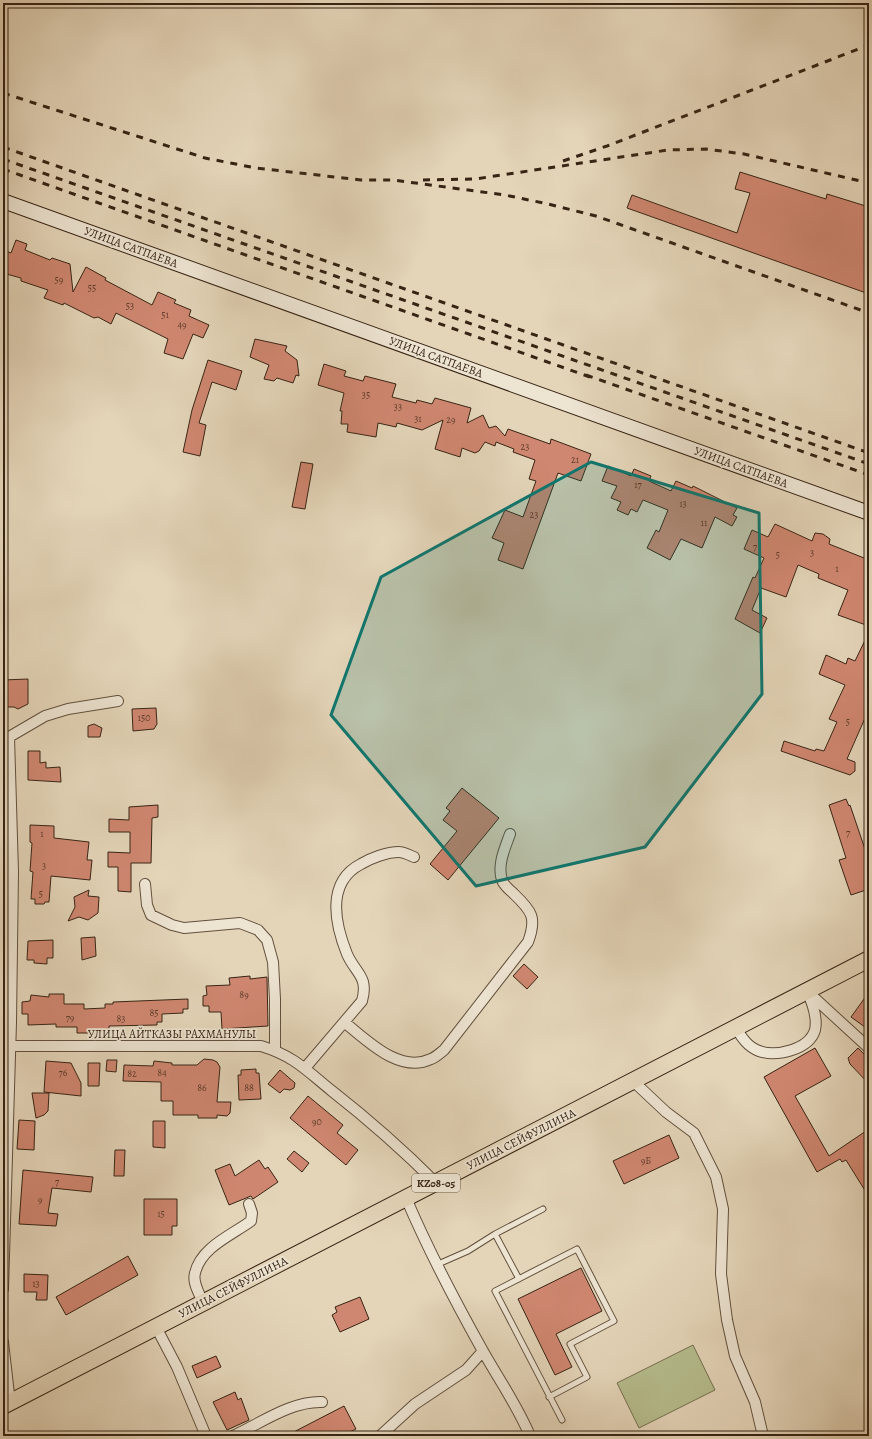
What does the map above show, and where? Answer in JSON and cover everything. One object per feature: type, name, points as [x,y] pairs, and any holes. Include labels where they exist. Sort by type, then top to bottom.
[{"type":"main road","name":"УЛИЦА СЕЙФУЛЛИНА","points":[[7,1404],[869,959]]},
{"type":"street","name":"УЛИЦА САТПАЕВА","points":[[3,201],[869,514]]},
{"type":"street","points":[[3,1289],[6,1047],[11,1022],[13,872],[6,737],[45,716],[68,708],[118,701]]},
{"type":"street","points":[[344,1022],[388,1056],[405,1062],[421,1062],[432,1059],[444,1050],[528,942],[532,931],[534,923],[530,911],[502,880],[502,860],[510,834]]},
{"type":"street","points":[[305,1068],[362,1001],[364,992],[364,983],[361,974],[348,956],[341,937],[336,915],[338,888],[347,875],[356,866],[370,859],[399,852],[414,857]]},
{"type":"street","points":[[146,884],[149,910],[151,915],[159,919],[184,928],[240,923],[258,930],[267,940],[273,962],[275,1051]]},
{"type":"street","points":[[736,1028],[744,1042],[758,1051],[774,1054],[801,1045],[815,1030],[814,1008],[808,991]]},
{"type":"street","points":[[808,991],[869,1048]]},
{"type":"street","name":"УЛИЦА АЙТКАЗЫ РАХМАНУЛЫ","points":[[6,1047],[261,1046],[299,1062],[366,1118],[436,1183]]},
{"type":"street","points":[[633,1081],[666,1112],[694,1133],[716,1177],[723,1208],[721,1274],[727,1320],[735,1356],[755,1402],[763,1436]]},
{"type":"street","points":[[406,1198],[436,1265],[524,1422],[530,1436]]},
{"type":"street","points":[[204,1303],[195,1284],[194,1273],[201,1261],[214,1245],[251,1220],[252,1213],[249,1204]]},
{"type":"street","points":[[156,1327],[177,1367],[206,1436]]},
{"type":"street","points":[[3,1342],[7,1404]]},
{"type":"street","points":[[380,1436],[415,1404],[466,1370],[483,1351]]},
{"type":"street","points":[[233,1436],[288,1410],[310,1402],[322,1402]]},
{"type":"lane","points":[[436,1265],[468,1251],[495,1234],[543,1208]]},
{"type":"lane","points":[[495,1234],[519,1279]]},
{"type":"lane","points":[[549,1397],[587,1377],[570,1344],[614,1320],[577,1249],[495,1291],[549,1397],[562,1420]]},
{"type":"highlighted area","points":[[591,462],[759,513],[762,694],[645,847],[476,886],[331,715],[381,577]]},
{"type":"green space","points":[[693,1345],[715,1390],[639,1428],[617,1383]]},
{"type":"building","points":[[740,172],[826,199],[827,194],[869,207],[869,294],[627,208],[632,195],[737,233],[750,193],[735,189]]},
{"type":"building","points":[[16,240],[27,244],[25,250],[50,260],[52,258],[70,264],[73,292],[86,267],[106,278],[105,280],[152,305],[158,292],[176,300],[174,303],[191,310],[189,316],[209,325],[203,338],[193,334],[183,359],[164,353],[168,339],[116,313],[111,324],[98,317],[94,318],[64,303],[63,305],[44,298],[48,290],[21,281],[21,278],[3,273],[3,250],[11,253]]},
{"type":"building","points":[[255,339],[287,346],[285,351],[297,360],[299,376],[296,375],[293,383],[277,378],[274,381],[264,379],[269,365],[250,357]]},
{"type":"building","points":[[208,360],[242,371],[236,390],[212,382],[199,423],[206,425],[200,456],[183,452],[192,410]]},
{"type":"building","points":[[324,364],[346,371],[344,376],[363,381],[365,376],[396,384],[392,397],[416,403],[417,400],[432,404],[435,398],[471,408],[467,423],[483,415],[489,428],[496,426],[505,436],[508,429],[550,444],[551,439],[591,454],[581,481],[558,473],[523,569],[498,560],[504,543],[492,538],[505,510],[523,517],[536,481],[529,479],[535,460],[513,452],[514,449],[496,442],[495,446],[485,442],[479,451],[475,453],[462,448],[460,457],[435,449],[443,420],[422,430],[397,423],[396,427],[378,423],[376,437],[347,432],[348,424],[341,424],[342,411],[340,411],[344,393],[318,385]]},
{"type":"building","points":[[301,462],[313,464],[305,509],[292,507]]},
{"type":"building","points":[[608,466],[631,476],[634,469],[651,476],[649,481],[671,491],[676,481],[692,488],[693,486],[737,508],[733,515],[737,517],[732,526],[715,517],[702,548],[681,539],[670,560],[647,548],[656,530],[659,532],[668,510],[643,500],[637,512],[631,509],[628,515],[617,510],[621,502],[611,498],[617,486],[602,481]]},
{"type":"building","points":[[775,524],[812,541],[815,533],[823,534],[830,539],[829,544],[869,560],[869,571],[865,580],[869,582],[866,625],[838,615],[848,590],[818,578],[819,574],[798,565],[786,597],[761,588],[752,610],[767,618],[760,633],[735,619],[753,577],[755,578],[764,558],[744,549],[752,530],[768,537]]},
{"type":"building","points":[[869,632],[869,709],[847,759],[855,762],[855,771],[850,775],[781,751],[784,741],[815,751],[816,749],[824,751],[837,722],[829,719],[845,685],[819,674],[826,655],[846,664],[848,658],[855,661]]},
{"type":"building","points":[[28,679],[28,704],[18,709],[14,707],[3,707],[3,680]]},
{"type":"building","points":[[156,708],[157,724],[154,729],[133,731],[132,709]]},
{"type":"building","points":[[94,724],[102,728],[100,737],[88,737],[88,726]]},
{"type":"building","points":[[28,751],[40,751],[40,763],[46,762],[46,768],[60,767],[61,782],[28,780]]},
{"type":"building","points":[[462,788],[499,818],[448,880],[430,864],[457,831],[443,820],[450,811],[446,808]]},
{"type":"building","points":[[846,799],[849,806],[850,805],[869,861],[869,889],[851,895],[839,860],[846,858],[829,805]]},
{"type":"building","points":[[158,805],[158,817],[152,818],[151,863],[131,863],[131,892],[118,891],[118,867],[108,867],[108,852],[130,853],[130,832],[109,832],[109,819],[129,820],[129,807]]},
{"type":"building","points":[[30,825],[54,826],[54,838],[89,842],[87,860],[92,860],[90,880],[51,876],[49,902],[45,902],[44,904],[35,904],[35,899],[31,899],[33,872],[30,871],[32,843],[30,842]]},
{"type":"building","points":[[89,890],[88,896],[99,897],[98,913],[88,920],[79,917],[68,921],[75,907],[74,897]]},
{"type":"building","points":[[95,937],[96,956],[82,960],[81,938]]},
{"type":"building","points":[[53,940],[53,958],[47,958],[47,964],[34,963],[34,960],[27,960],[28,941]]},
{"type":"building","points":[[524,964],[538,977],[527,989],[513,976]]},
{"type":"building","points":[[250,976],[250,979],[267,977],[268,1026],[222,1029],[221,1012],[209,1012],[209,1006],[203,1006],[203,996],[207,995],[206,986],[230,985],[229,978]]},
{"type":"building","points":[[869,992],[869,1030],[851,1017]]},
{"type":"building","points":[[49,994],[64,994],[64,1004],[84,1004],[84,1009],[105,1008],[105,1004],[113,1004],[113,1002],[188,999],[188,1009],[183,1009],[183,1013],[162,1014],[162,1022],[157,1022],[157,1025],[109,1026],[109,1033],[77,1033],[77,1027],[56,1027],[56,1024],[28,1025],[28,1014],[22,1014],[22,1002],[30,1001],[31,995],[49,997]]},
{"type":"building","points":[[815,1048],[831,1076],[795,1096],[829,1156],[869,1129],[869,1197],[846,1160],[842,1162],[840,1159],[817,1172],[764,1077]]},
{"type":"building","points":[[858,1048],[869,1059],[869,1084],[850,1064],[848,1058]]},
{"type":"building","points":[[204,1059],[217,1062],[220,1067],[217,1102],[231,1102],[230,1113],[227,1116],[217,1115],[217,1118],[198,1118],[198,1115],[173,1115],[173,1101],[161,1101],[161,1082],[123,1081],[124,1065],[153,1066],[154,1061],[172,1063],[172,1065],[197,1065]]},
{"type":"building","points":[[107,1060],[117,1060],[116,1072],[106,1071]]},
{"type":"building","points":[[46,1061],[71,1063],[81,1083],[81,1096],[44,1092]]},
{"type":"building","points":[[88,1063],[100,1063],[99,1086],[88,1086]]},
{"type":"building","points":[[256,1069],[256,1073],[259,1073],[261,1099],[239,1100],[238,1075],[241,1075],[241,1070]]},
{"type":"building","points":[[280,1070],[295,1083],[294,1088],[290,1090],[284,1089],[280,1093],[268,1084]]},
{"type":"building","points":[[32,1093],[49,1093],[48,1111],[44,1115],[36,1118]]},
{"type":"building","points":[[308,1096],[343,1125],[337,1133],[358,1150],[346,1165],[290,1118]]},
{"type":"building","points":[[19,1120],[35,1121],[34,1150],[17,1149]]},
{"type":"building","points":[[153,1121],[165,1121],[165,1148],[153,1147]]},
{"type":"building","points":[[669,1135],[679,1158],[624,1184],[613,1161]]},
{"type":"building","points":[[115,1150],[125,1150],[124,1176],[114,1176]]},
{"type":"building","points":[[294,1151],[309,1163],[302,1172],[287,1159]]},
{"type":"building","points":[[259,1160],[265,1169],[268,1167],[278,1182],[253,1199],[251,1196],[229,1205],[215,1170],[230,1164],[235,1176]]},
{"type":"building","points":[[23,1170],[93,1177],[91,1192],[52,1188],[48,1213],[58,1214],[56,1226],[19,1224]]},
{"type":"building","points":[[144,1199],[177,1199],[177,1226],[172,1226],[172,1235],[144,1235]]},
{"type":"building","points":[[128,1256],[138,1275],[66,1315],[56,1297]]},
{"type":"building","points":[[581,1268],[602,1311],[556,1334],[572,1367],[555,1375],[518,1299]]},
{"type":"building","points":[[24,1274],[48,1275],[47,1300],[36,1300],[37,1292],[24,1292]]},
{"type":"building","points":[[360,1297],[369,1319],[340,1332],[332,1315],[337,1312],[335,1307]]},
{"type":"building","points":[[216,1356],[221,1367],[197,1378],[192,1366]]},
{"type":"building","points":[[235,1392],[238,1400],[241,1398],[249,1420],[227,1430],[213,1402]]},
{"type":"building","points":[[344,1406],[356,1429],[341,1436],[286,1436]]},
{"type":"railway","points":[[563,161],[607,146],[869,45]]},
{"type":"railway","points":[[3,93],[205,158],[256,168],[361,180],[393,180],[505,195],[596,216],[869,313]]},
{"type":"railway","points":[[3,147],[869,453]]},
{"type":"railway","points":[[423,180],[475,179],[668,150],[706,149],[744,154],[869,183]]},
{"type":"railway","points":[[3,159],[869,464]]},
{"type":"railway","points":[[3,169],[590,377]]},
{"type":"railway","points":[[586,375],[869,475]]}]
